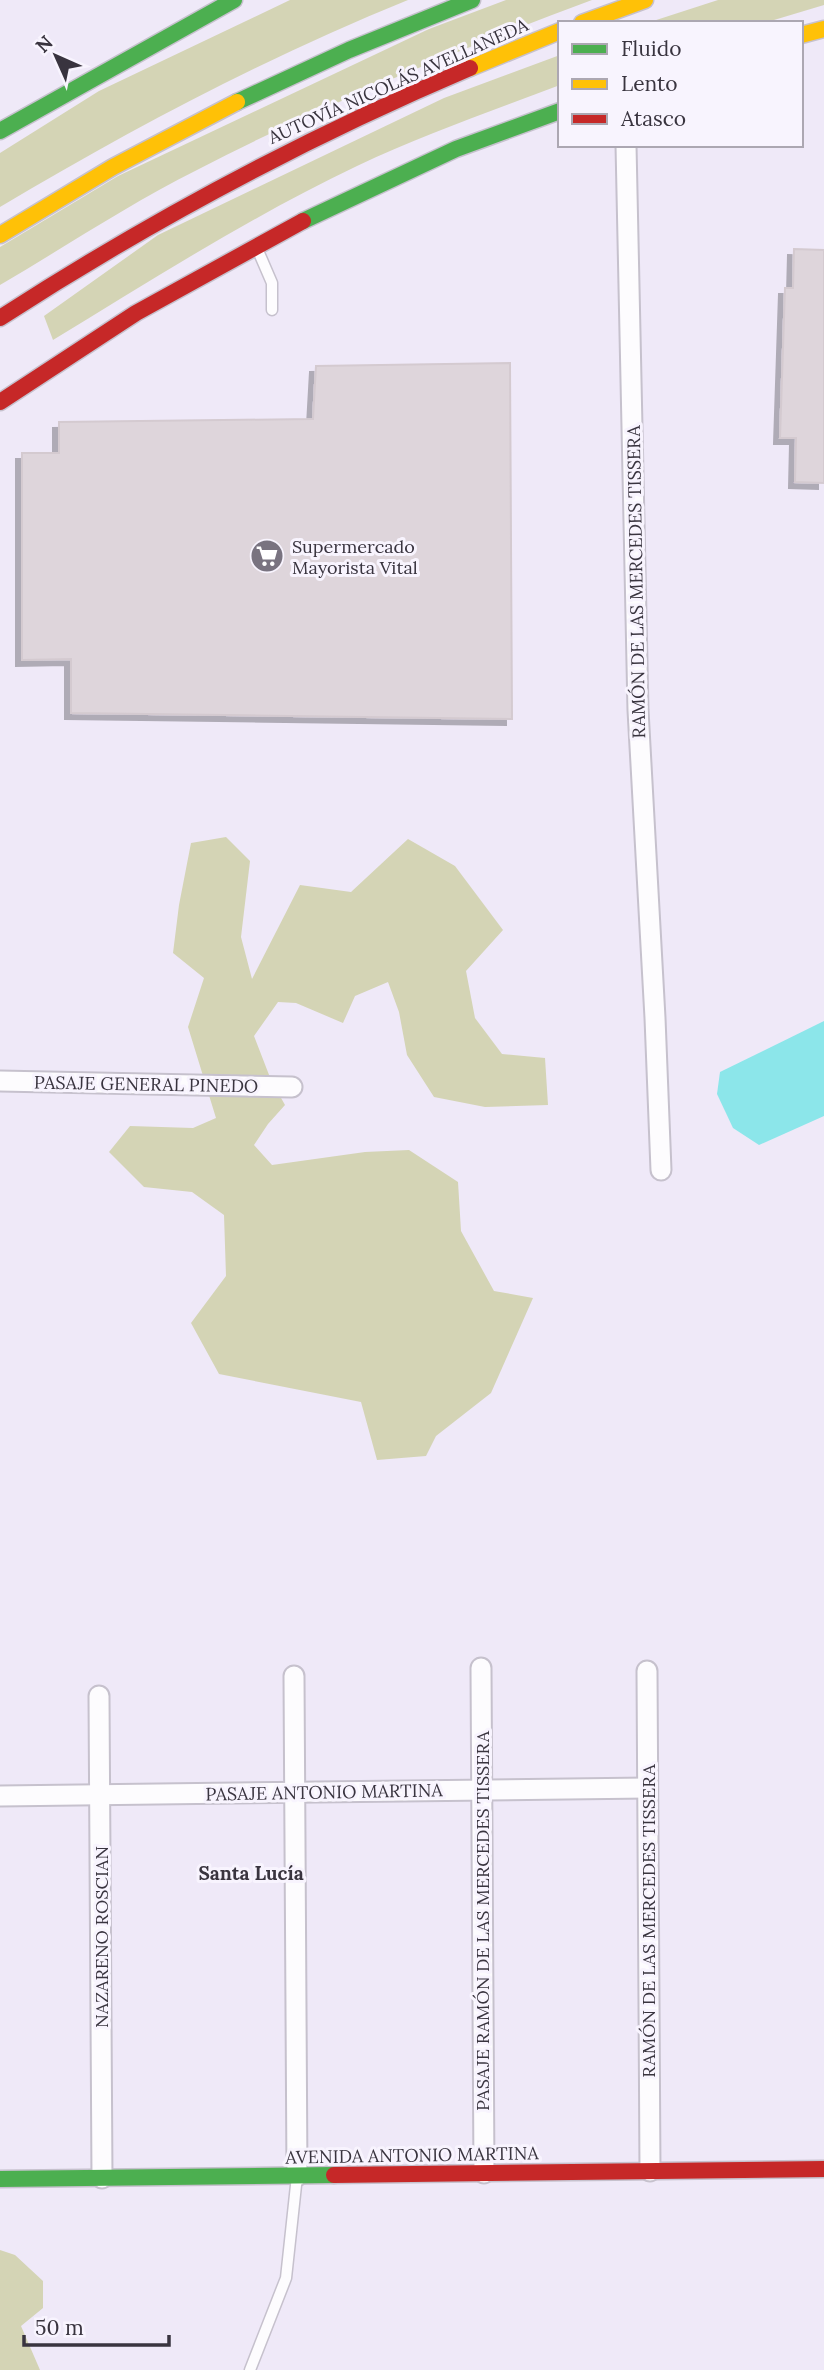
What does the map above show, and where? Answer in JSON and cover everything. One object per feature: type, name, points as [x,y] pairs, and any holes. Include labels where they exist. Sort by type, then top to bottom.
[{"type":"main road","points":[[0,131],[217,4],[234,0]]},
{"type":"main road","points":[[0,235],[102,173],[227,107],[359,46],[472,0]]},
{"type":"main road","points":[[587,21],[645,0]]},
{"type":"main road","points":[[803,34],[824,29]]},
{"type":"main road","name":"AUTOVÍA NICOLÁS AVELLANEDA","points":[[0,318],[191,200],[271,159],[435,82],[558,33]]},
{"type":"main road","points":[[0,402],[155,302],[255,246],[405,171],[558,112]]},
{"type":"main road","name":"AVENIDA ANTONIO MARTINA","points":[[0,2179],[824,2169]]},
{"type":"street","name":"RAMÓN DE LAS MERCEDES TISSERA","points":[[626,147],[638,710],[662,1170]]},
{"type":"street","name":"PASAJE GENERAL PINEDO","points":[[0,1081],[292,1087]]},
{"type":"street","name":"PASAJE RAMÓN DE LAS MERCEDES TISSERA","points":[[481,1668],[484,2173]]},
{"type":"street","name":"RAMÓN DE LAS MERCEDES TISSERA","points":[[647,1671],[650,2171]]},
{"type":"street","points":[[294,1676],[298,2176]]},
{"type":"street","name":"NAZARENO ROSCIAN","points":[[99,1696],[102,2178]]},
{"type":"street","name":"PASAJE ANTONIO MARTINA","points":[[0,1796],[647,1788]]},
{"type":"lane","points":[[255,246],[272,283],[272,310]]},
{"type":"lane","points":[[250,2370],[286,2278],[298,2176]]},
{"type":"green space","points":[[290,0],[408,0],[251,70],[100,149],[0,207],[0,153],[99,91]]},
{"type":"green space","points":[[506,0],[592,0],[392,79],[245,146],[147,197],[0,285],[0,247],[118,176],[429,29]]},
{"type":"green space","points":[[718,0],[824,0],[824,5],[771,21],[653,21]]},
{"type":"green space","points":[[558,56],[558,86],[407,144],[318,185],[203,249],[53,340],[44,316],[158,235],[444,98]]},
{"type":"green space","points":[[226,837],[250,861],[241,937],[252,979],[300,885],[351,892],[408,839],[455,866],[503,930],[466,971],[475,1018],[502,1054],[545,1058],[548,1105],[485,1107],[434,1097],[407,1055],[399,1012],[388,982],[355,996],[343,1023],[296,1003],[278,1002],[254,1036],[271,1080],[285,1105],[254,1145],[272,1165],[365,1152],[409,1150],[458,1182],[461,1231],[494,1291],[533,1298],[491,1393],[436,1436],[426,1456],[377,1460],[361,1402],[219,1374],[191,1323],[226,1276],[224,1215],[192,1192],[144,1187],[109,1152],[130,1126],[193,1128],[216,1118],[188,1027],[204,978],[173,953],[191,843]]},
{"type":"green space","points":[[0,2250],[15,2255],[43,2281],[43,2308],[21,2326],[40,2370],[0,2370]]},
{"type":"water","points":[[824,1021],[824,1116],[759,1145],[733,1128],[717,1094],[720,1072]]},
{"type":"building","points":[[794,249],[824,250],[824,483],[795,482],[796,438],[780,438],[785,288],[793,288]]},
{"type":"building","name":"Supermercado Mayorista Vital","points":[[510,363],[512,719],[71,713],[71,659],[22,660],[22,453],[59,453],[59,422],[313,419],[316,366]]},
{"type":"traffic: fast","points":[[0,131],[234,0]]},
{"type":"traffic: fast","points":[[237,102],[349,50],[472,0]]},
{"type":"traffic: fast","points":[[303,221],[456,149],[558,112]]},
{"type":"traffic: fast","points":[[0,2179],[334,2175]]},
{"type":"traffic: slow","points":[[587,21],[645,0]]},
{"type":"traffic: slow","points":[[803,34],[824,29]]},
{"type":"traffic: slow","points":[[470,68],[558,32]]},
{"type":"traffic: slow","points":[[0,235],[113,167],[237,102]]},
{"type":"traffic: jam","points":[[0,318],[56,282],[229,183],[348,123],[470,68]]},
{"type":"traffic: jam","points":[[0,402],[136,313],[303,221]]},
{"type":"traffic: jam","points":[[334,2175],[824,2169]]},
{"type":"place","name":"Supermercado Mayorista Vital","points":[[267,556]]},
{"type":"district","name":"Santa Lucía","points":[[251,1873]]}]
